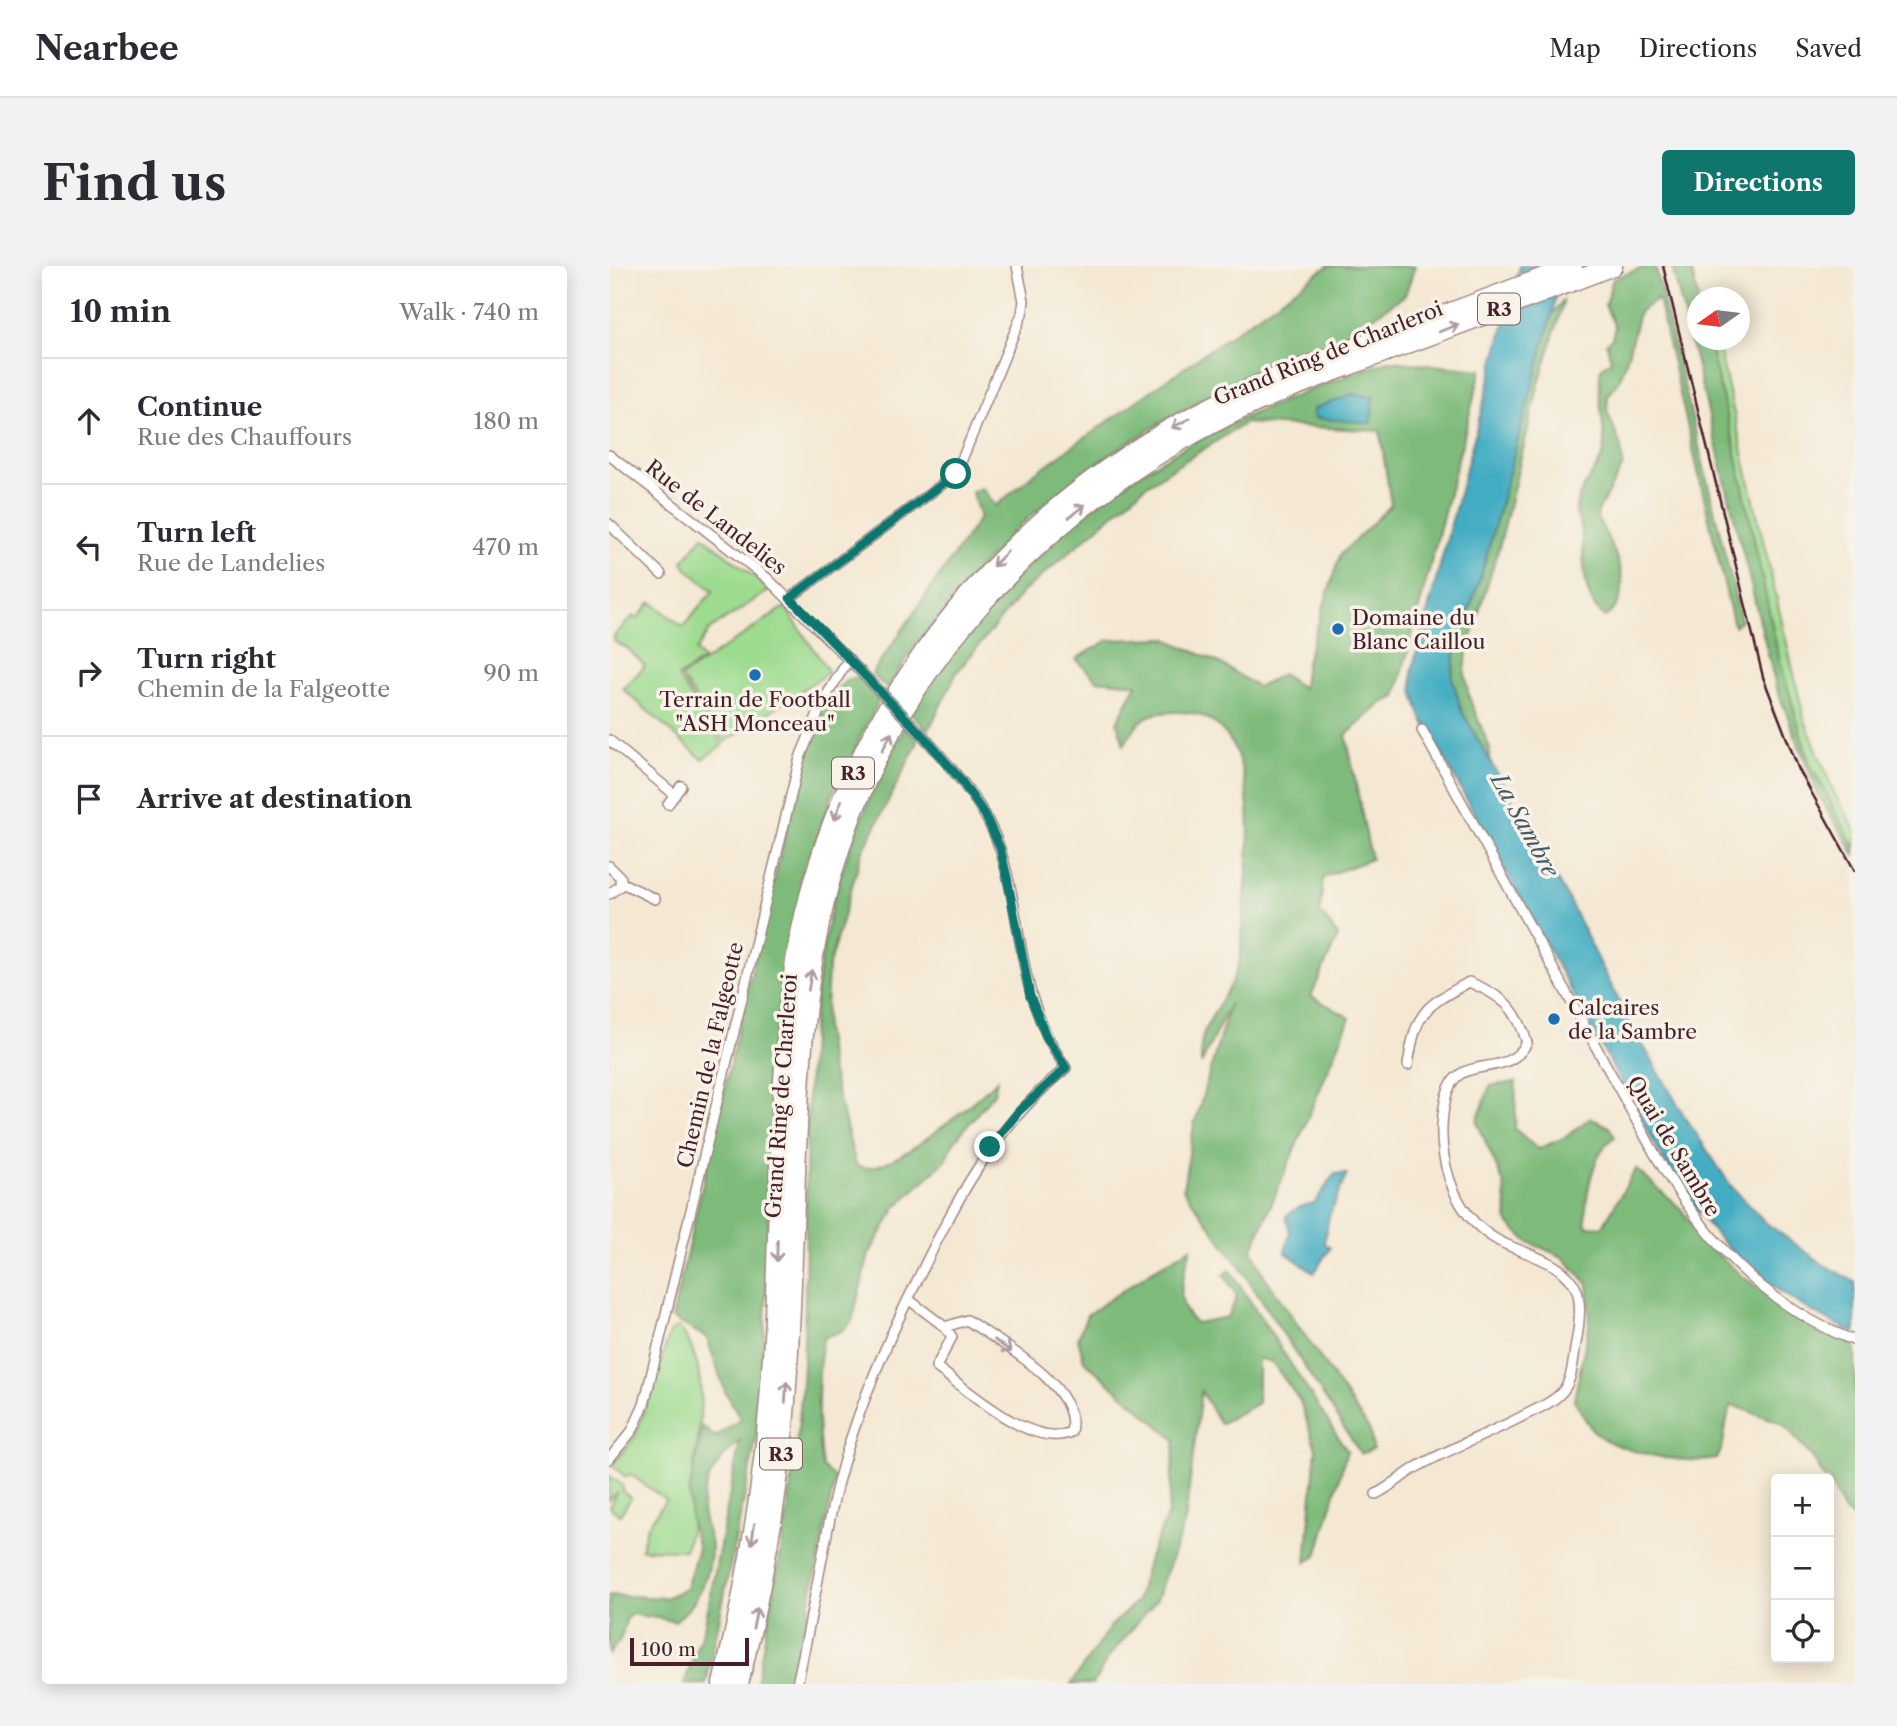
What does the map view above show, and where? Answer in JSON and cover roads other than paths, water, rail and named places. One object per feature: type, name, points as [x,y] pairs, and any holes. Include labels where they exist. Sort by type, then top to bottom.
[{"type":"highway","name":"Grand Ring de Charleroi","points":[[739,1684],[766,1560],[783,1432],[806,1005],[818,934],[833,870],[859,800],[888,738],[924,678],[993,590],[1047,536],[1104,489],[1160,452],[1218,421],[1382,346],[1573,266]]},
{"type":"highway","name":"Grand Ring de Charleroi","points":[[722,1684],[750,1560],[767,1432],[789,1002],[801,932],[818,865],[842,796],[873,732],[911,667],[958,606],[1039,520],[1094,477],[1150,440],[1211,406],[1613,266]]},
{"type":"street","points":[[790,598],[956,474],[1022,314],[1024,301],[1017,266]]},
{"type":"street","name":"Rue de Landelies","points":[[609,455],[790,598],[925,738],[960,779],[992,830],[1007,877],[1030,996],[1046,1036],[1066,1068],[1019,1111],[984,1155],[960,1195],[908,1299]]},
{"type":"street","points":[[609,524],[661,574]]},
{"type":"street","name":"Chemin de la Falgeotte","points":[[609,1460],[632,1431],[644,1405],[800,758],[823,701],[849,659]]},
{"type":"street","name":"Quai de Sambre","points":[[1422,730],[1656,1156],[1695,1219],[1724,1252],[1763,1287],[1810,1319],[1855,1341]]},
{"type":"street","points":[[609,740],[675,795]]},
{"type":"street","points":[[668,804],[681,786]]},
{"type":"street","points":[[609,866],[621,878],[620,883],[609,894]]},
{"type":"street","points":[[620,883],[655,899]]},
{"type":"street","points":[[1376,1494],[1399,1482],[1413,1469],[1498,1429],[1562,1393],[1570,1380],[1580,1307],[1577,1289],[1562,1272],[1482,1230],[1462,1207],[1445,1173],[1446,1097],[1452,1082],[1476,1066],[1507,1064],[1520,1056],[1527,1043],[1520,1020],[1497,994],[1469,982],[1429,1004],[1412,1037],[1408,1065]]},
{"type":"street","points":[[797,1684],[846,1454],[870,1382],[908,1299],[945,1327],[952,1337],[936,1367],[1023,1429],[1056,1436],[1071,1432],[1074,1420],[1070,1407],[1053,1382],[967,1320],[945,1327]]},
{"type":"water","name":"La Sambre","points":[[1520,266],[1562,266],[1552,314],[1482,572],[1456,649],[1452,677],[1461,710],[1567,897],[1629,1021],[1685,1117],[1731,1186],[1765,1222],[1821,1263],[1855,1282],[1855,1333],[1801,1304],[1766,1281],[1735,1255],[1700,1215],[1669,1170],[1421,716],[1413,691],[1412,670]]},
{"type":"water","points":[[1353,394],[1373,397],[1371,423],[1315,418],[1313,409]]},
{"type":"water","points":[[1335,1174],[1347,1174],[1329,1216],[1324,1243],[1330,1248],[1314,1273],[1285,1252],[1290,1233],[1286,1216],[1299,1207],[1314,1203]]},
{"type":"railway","points":[[1663,266],[1763,677],[1799,770],[1855,871]]},
{"type":"place","name":"Domaine du Blanc Caillou","points":[[1338,629]]},
{"type":"place","name":"Terrain de Football \"ASH Monceau\"","points":[[755,675]]},
{"type":"place","name":"Calcaires de la Sambre","points":[[1554,1019]]}]
